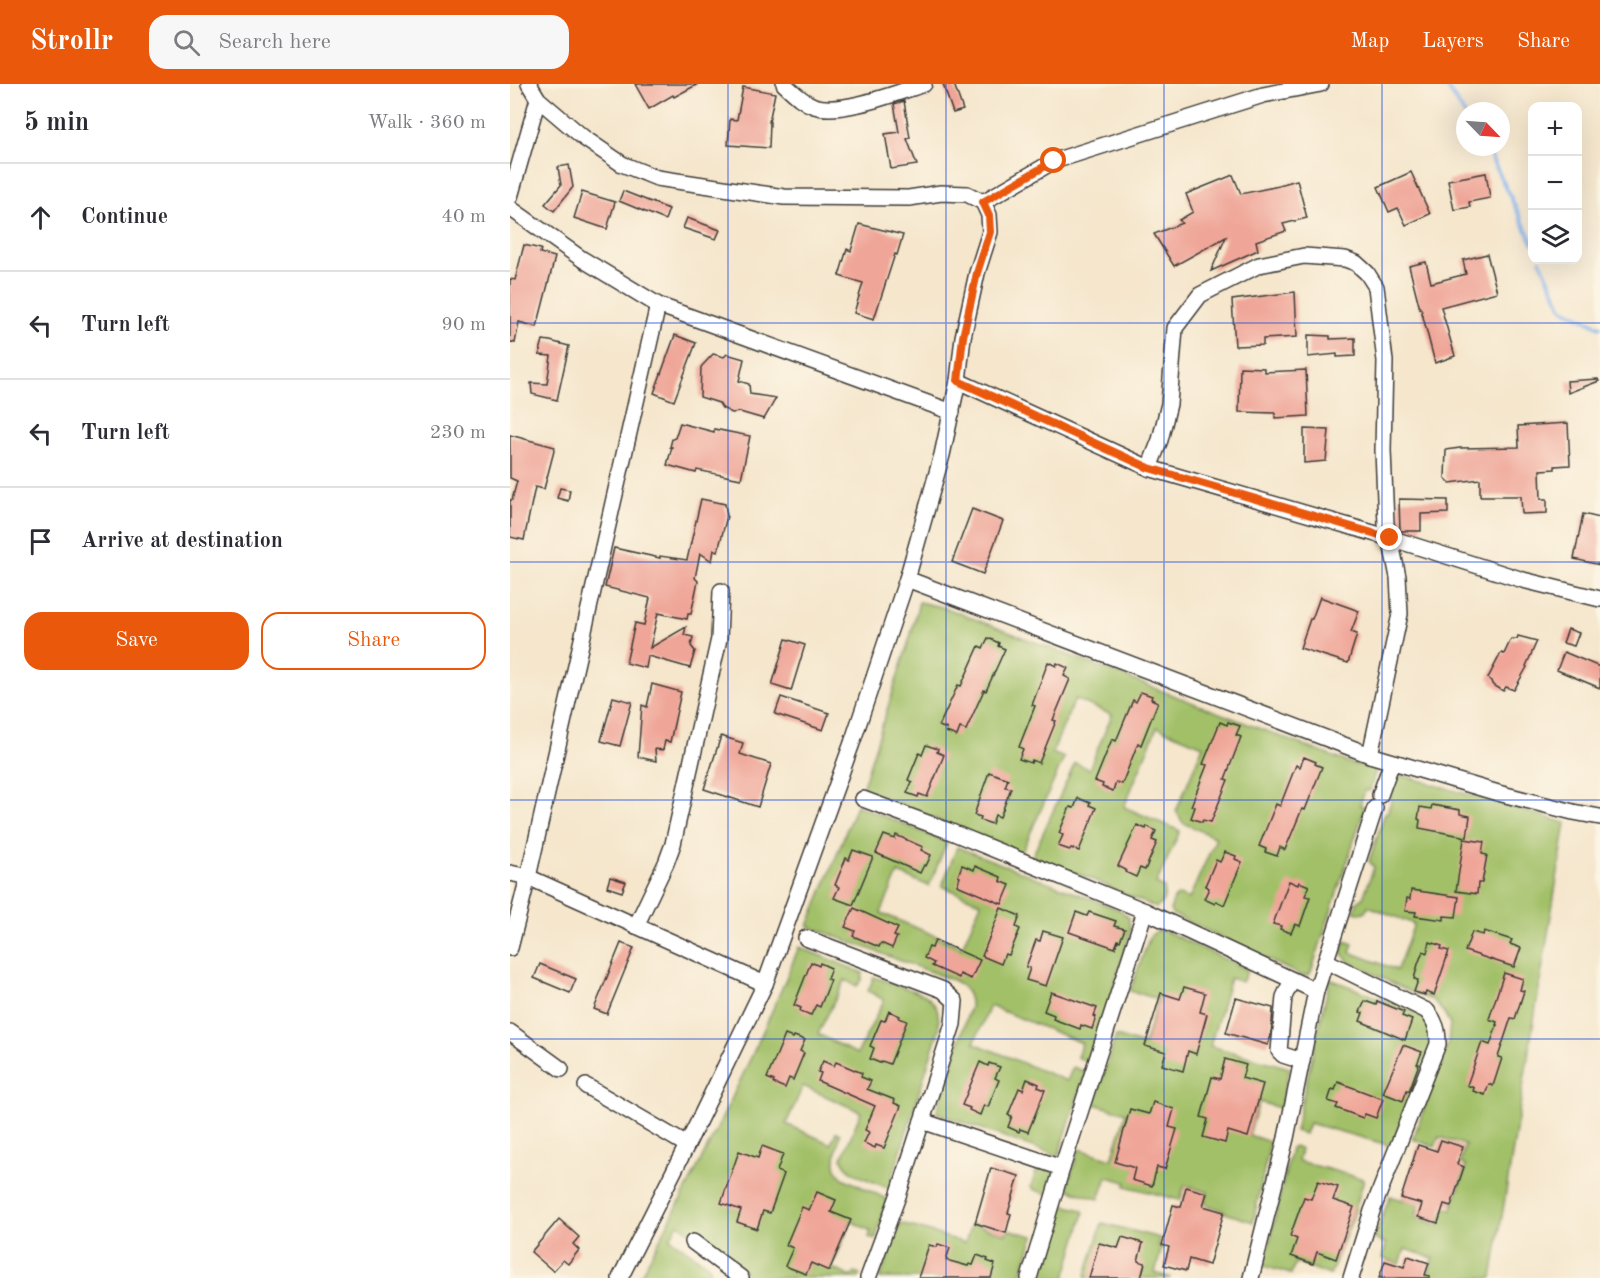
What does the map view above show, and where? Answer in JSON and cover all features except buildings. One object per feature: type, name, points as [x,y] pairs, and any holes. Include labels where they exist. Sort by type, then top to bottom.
[{"type":"street","points":[[529,84],[538,99],[584,138],[622,164],[657,178],[783,197],[909,198],[941,193],[967,194],[983,202],[989,215],[990,232],[977,273],[963,337],[958,381],[942,455],[907,579],[852,743],[765,984],[620,1278]]},
{"type":"street","points":[[784,84],[798,98],[815,106],[835,108],[862,104],[924,84]]},
{"type":"street","points":[[983,202],[1054,161],[1263,95],[1321,84]]},
{"type":"street","points":[[510,197],[538,99]]},
{"type":"street","points":[[510,208],[582,259],[658,305],[952,412]]},
{"type":"street","points":[[1149,468],[1160,440],[1168,404],[1175,328],[1200,295],[1259,266],[1304,256],[1345,259],[1356,263],[1367,273],[1376,287],[1385,361],[1383,450],[1386,524],[1398,577],[1400,614],[1370,755]]},
{"type":"street","points":[[510,948],[658,305]]},
{"type":"street","points":[[958,381],[1149,468],[1390,538],[1523,580],[1600,599]]},
{"type":"street","points":[[907,579],[1370,755],[1508,795],[1600,817]]},
{"type":"street","points":[[636,926],[673,844],[719,639],[721,591]]},
{"type":"street","points":[[1251,1278],[1286,1138],[1316,992],[1392,762]]},
{"type":"street","points":[[863,799],[1145,910],[1316,992]]},
{"type":"street","points":[[510,873],[528,877],[765,984]]},
{"type":"street","points":[[1029,1278],[1145,910]]},
{"type":"street","points":[[806,938],[943,990],[954,1001],[953,1024],[898,1196],[868,1278]]},
{"type":"street","points":[[1326,961],[1427,1011],[1435,1021],[1438,1031],[1437,1044],[1372,1211],[1351,1278]]},
{"type":"street","points":[[1292,980],[1284,997],[1279,1051],[1283,1055],[1302,1061]]},
{"type":"street","points":[[510,1032],[561,1069]]},
{"type":"street","points":[[586,1086],[687,1145]]},
{"type":"street","points":[[922,1121],[1062,1168]]},
{"type":"street","points":[[693,1242],[741,1278]]},
{"type":"green space","points":[[919,602],[946,608],[1352,764],[1376,768],[1370,791],[1365,790],[1360,805],[1365,807],[1309,975],[1302,976],[1172,914],[1170,910],[1174,899],[1179,895],[1189,899],[1216,838],[1183,823],[1176,811],[1203,746],[1157,727],[1124,807],[1180,831],[1156,884],[1164,888],[1165,894],[1162,902],[1156,908],[1089,878],[1032,857],[1075,763],[1089,769],[1112,715],[1075,699],[1052,753],[1064,758],[1021,854],[862,789]]},
{"type":"green space","points":[[1401,775],[1566,823],[1492,1278],[1427,1278],[1433,1258],[1405,1249],[1400,1264],[1382,1258],[1386,1244],[1374,1239],[1390,1196],[1419,1205],[1416,1218],[1439,1225],[1445,1208],[1452,1209],[1466,1166],[1460,1163],[1465,1145],[1439,1137],[1435,1147],[1413,1139],[1448,1043],[1450,1024],[1444,1013],[1433,1000],[1413,993],[1349,962],[1341,952],[1345,941],[1353,944],[1350,952],[1397,970],[1414,924],[1368,906],[1365,912],[1354,912],[1357,902],[1363,898],[1374,867],[1369,861],[1392,799],[1390,798],[1396,780]]},
{"type":"green space","points":[[856,805],[947,842],[929,886],[898,873],[881,913],[962,947],[981,903],[942,886],[957,847],[1120,910],[1129,918],[1130,932],[1089,1063],[1077,1057],[1082,1043],[990,1006],[974,1043],[1067,1081],[1073,1067],[1086,1072],[1059,1154],[1055,1155],[937,1113],[970,1007],[967,992],[962,986],[955,981],[808,926]]},
{"type":"green space","points":[[1163,930],[1248,970],[1242,982],[1230,978],[1210,1046],[1290,1068],[1280,1108],[1259,1102],[1249,1135],[1270,1142],[1253,1222],[1205,1204],[1208,1192],[1185,1185],[1180,1200],[1125,1186],[1126,1182],[1107,1177],[1099,1199],[1069,1189],[1068,1185],[1079,1149],[1112,1159],[1126,1113],[1094,1104],[1116,1036],[1144,1045],[1158,999],[1130,991],[1150,936]]},
{"type":"green space","points":[[799,947],[863,973],[862,980],[857,986],[845,980],[818,1034],[857,1054],[884,1000],[868,991],[874,977],[925,995],[936,1006],[938,1014],[939,1029],[889,1188],[854,1173],[844,1164],[842,1158],[861,1112],[803,1086],[786,1124],[831,1144],[836,1132],[840,1134],[835,1157],[838,1173],[843,1178],[887,1201],[875,1240],[869,1237],[871,1231],[851,1221],[832,1268],[849,1276],[855,1273],[860,1275],[859,1278],[750,1278],[678,1224],[670,1238],[709,1266],[713,1278],[639,1278],[724,1115]]},
{"type":"green space","points":[[1330,979],[1420,1014],[1429,1020],[1433,1040],[1392,1146],[1309,1123],[1305,1134],[1295,1131]]},
{"type":"green space","points":[[1294,1146],[1301,1149],[1298,1161],[1364,1179],[1353,1217],[1330,1275],[1296,1262],[1291,1274],[1264,1266],[1291,1148]]},
{"type":"green space","points":[[1038,1166],[1054,1171],[1047,1194],[1031,1187]]},
{"type":"green space","points":[[1063,1205],[1082,1210],[1084,1213],[1065,1278],[1038,1278],[1060,1207]]},
{"type":"green space","points":[[901,1223],[965,1243],[971,1224],[1006,1234],[1009,1230],[1034,1236],[1020,1278],[880,1278]]},
{"type":"green space","points":[[1102,1223],[1160,1238],[1158,1245],[1162,1247],[1155,1273],[1171,1278],[1085,1278]]},
{"type":"waterway","points":[[1445,84],[1457,102]]},
{"type":"waterway","points":[[1490,156],[1528,233]]},
{"type":"waterway","points":[[1542,264],[1562,308],[1600,327]]},
{"type":"route","points":[[1054,161],[983,202],[989,215],[990,232],[977,273],[963,337],[958,381],[1149,468],[1390,538]]}]
